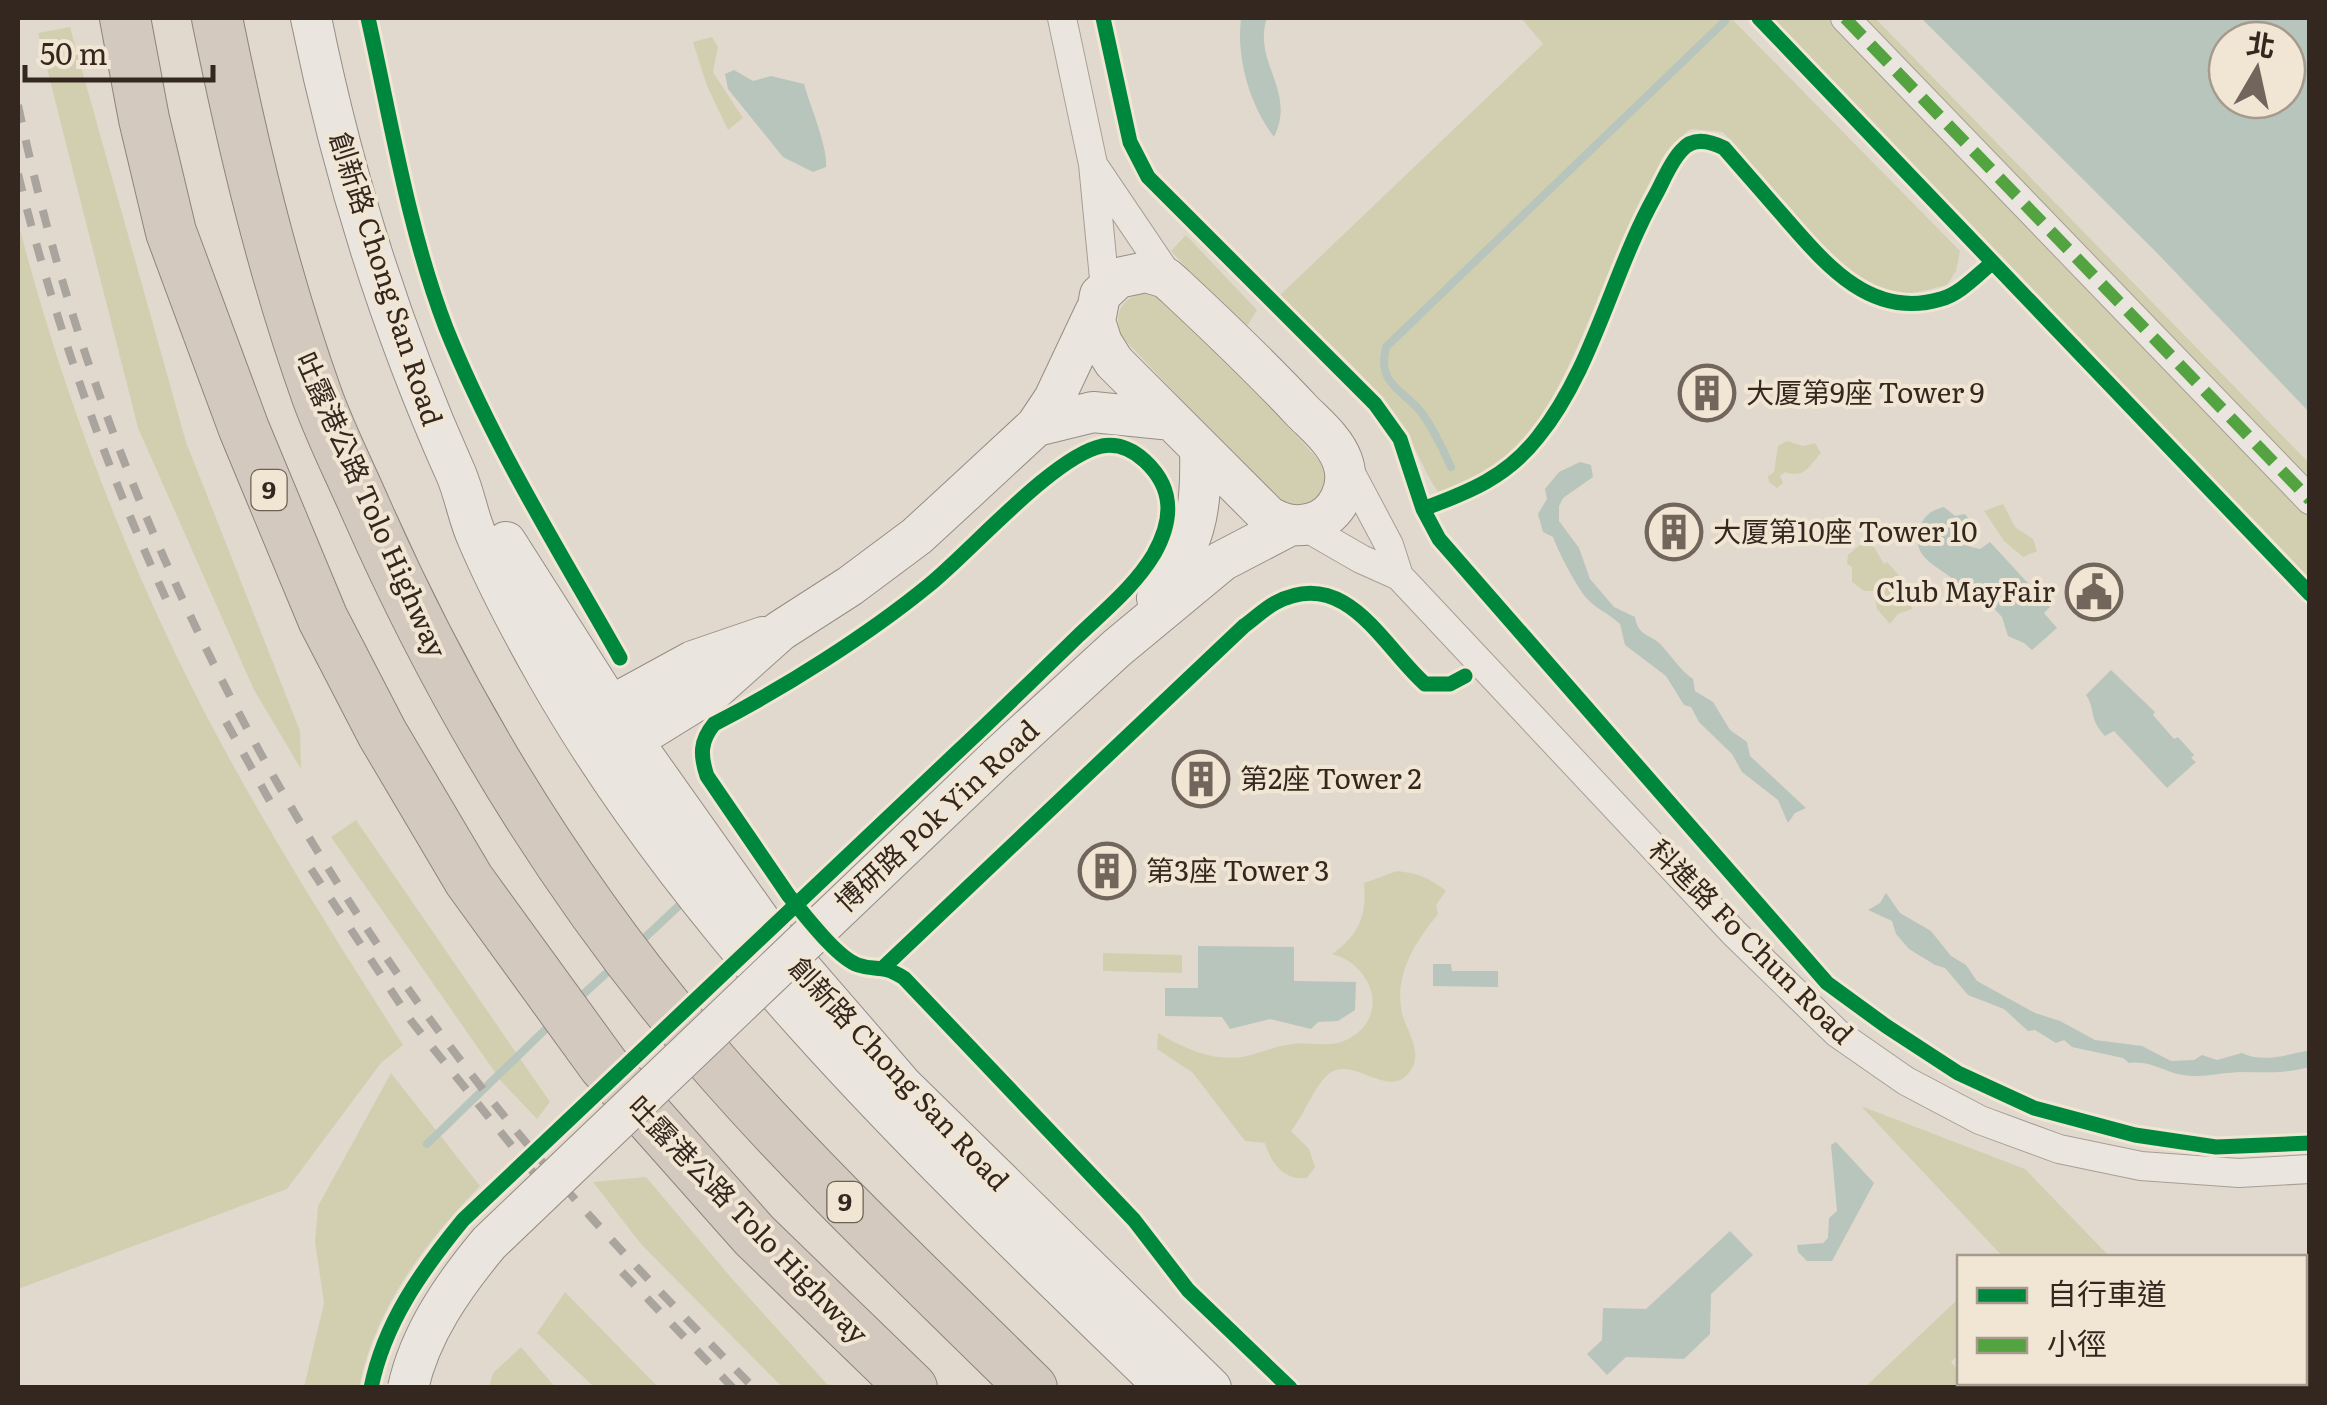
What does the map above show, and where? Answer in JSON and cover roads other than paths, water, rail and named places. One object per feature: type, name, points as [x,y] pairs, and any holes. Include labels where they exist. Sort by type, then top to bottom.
[{"type":"highway","name":"吐露港公路 Tolo Highway","points":[[124,18],[171,232],[257,462],[322,619],[382,733],[501,926],[604,1066],[754,1235],[912,1388]]},
{"type":"highway","name":"吐露港公路 Tolo Highway","points":[[217,18],[258,203],[319,402],[399,584],[491,758],[570,876],[716,1067],[812,1169],[1032,1388]]},
{"type":"street","name":"創新路 Chong San Road","points":[[311,18],[349,185],[390,312],[438,436],[458,479],[496,527],[594,715],[663,817],[882,1109],[1166,1388]]},
{"type":"street","name":"科進路 Fo Chun Road","points":[[1062,18],[1093,164],[1100,300],[1096,330],[1114,362],[1256,506],[1280,522],[1296,525],[1398,576],[1734,933],[1837,1033],[1906,1081],[1980,1120],[2059,1149],[2141,1166],[2239,1173],[2310,1169]]},
{"type":"street","points":[[1846,18],[2310,500]]},
{"type":"street","name":"科進路 Fo Chun Road","points":[[1093,164],[1175,286]]},
{"type":"street","name":"科進路 Fo Chun Road","points":[[1100,300],[1118,278],[1135,272],[1156,274],[1175,286],[1274,380],[1333,444],[1389,545],[1398,576]]},
{"type":"street","points":[[616,750],[714,690],[780,631],[917,536],[1036,426],[1054,399],[1100,300]]},
{"type":"street","points":[[1036,426],[1093,412],[1172,420]]},
{"type":"street","points":[[1296,525],[1327,516],[1342,496],[1346,474],[1333,444]]},
{"type":"street","name":"博研路 Pok Yin Road","points":[[1117,648],[1155,602],[1185,555],[1202,493],[1200,450]]},
{"type":"street","name":"博研路 Pok Yin Road","points":[[408,1388],[441,1308],[489,1243],[996,758],[1117,648],[1222,561],[1296,525]]},
{"type":"street","points":[[594,715],[693,661],[780,631]]},
{"type":"street","name":"創新路 Chong San Road","points":[[749,933],[1211,1388]]},
{"type":"waterway","points":[[1451,467],[1426,418],[1388,377],[1386,347],[1725,21]]},
{"type":"waterway","points":[[637,945],[685,900]]},
{"type":"waterway","points":[[578,999],[612,968]]},
{"type":"waterway","points":[[427,1144],[553,1022]]},
{"type":"railway","points":[[18,105],[50,236],[89,365],[136,492],[190,615],[251,736],[318,852],[392,965],[471,1074],[608,1235],[754,1388]]},
{"type":"railway","points":[[18,174],[82,391],[167,601]]},
{"type":"railway","points":[[226,722],[277,814]]},
{"type":"railway","points":[[311,869],[412,1022],[545,1187]]},
{"type":"railway","points":[[622,1272],[733,1388]]},
{"type":"place","name":"大厦第9座 Tower 9","points":[[1707,393]]},
{"type":"place","name":"大厦第10座 Tower 10","points":[[1674,532]]},
{"type":"place","name":"Club MayFair","points":[[2094,592]]},
{"type":"place","name":"第2座 Tower 2","points":[[1201,779]]},
{"type":"place","name":"第3座 Tower 3","points":[[1107,871]]}]
